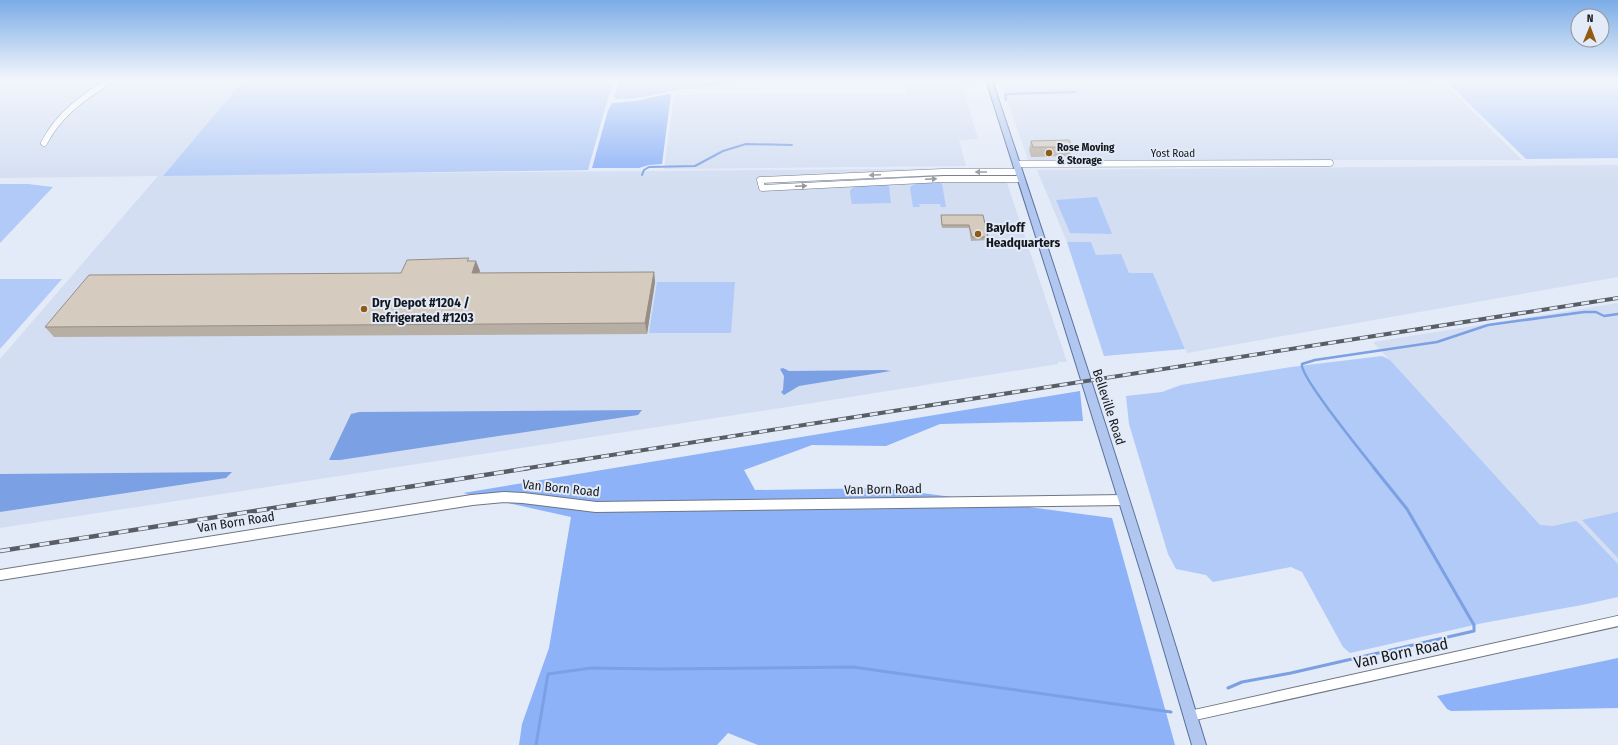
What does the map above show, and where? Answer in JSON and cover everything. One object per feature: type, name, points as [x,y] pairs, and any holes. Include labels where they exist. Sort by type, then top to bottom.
[{"type":"main road","name":"Belleville Road","points":[[1000,115],[1124,500],[1199,745]]},
{"type":"street","points":[[44,143],[50,129],[63,115]]},
{"type":"street","name":"Yost Road","points":[[899,178],[1019,172],[1330,163]]},
{"type":"street","points":[[838,177],[899,178],[840,184],[762,188],[760,180],[838,177]]},
{"type":"street","points":[[838,177],[840,184]]},
{"type":"street","name":"Van Born Road","points":[[0,575],[297,527],[472,500],[504,497],[596,507],[1124,500]]},
{"type":"street","name":"Van Born Road","points":[[1190,716],[1618,621]]},
{"type":"shaded area","points":[[0,115],[215,115],[164,175],[1002,168],[1067,362],[1058,362],[1058,364],[768,410],[0,528],[0,359],[158,176],[0,178]]},
{"type":"shaded area","points":[[215,115],[603,115],[588,170],[163,176]]},
{"type":"shaded area","points":[[607,115],[668,115],[662,164],[649,165],[639,168],[592,168]]},
{"type":"shaded area","points":[[671,115],[971,115],[978,139],[959,140],[966,166],[664,169]]},
{"type":"shaded area","points":[[1012,115],[1476,115],[1522,160],[1028,160]]},
{"type":"shaded area","points":[[1481,115],[1618,115],[1618,158],[1526,159]]},
{"type":"shaded area","points":[[1618,165],[1618,277],[1187,353],[1153,273],[1129,273],[1096,255],[1091,242],[1067,242],[1037,170]]},
{"type":"shaded area","points":[[938,181],[942,184],[946,207],[941,207],[940,204],[919,204],[920,207],[913,207],[910,188],[912,185]]},
{"type":"shaded area","points":[[0,184],[28,184],[53,187],[0,243]]},
{"type":"shaded area","points":[[866,184],[884,184],[889,186],[891,203],[852,204],[850,191],[852,188]]},
{"type":"shaded area","points":[[1097,197],[1112,234],[1070,233],[1056,200]]},
{"type":"shaded area","points":[[1067,242],[1091,242],[1096,255],[1121,254],[1129,273],[1153,273],[1185,349],[1104,356]]},
{"type":"shaded area","points":[[0,279],[62,279],[0,349]]},
{"type":"shaded area","points":[[657,282],[735,282],[731,333],[649,333]]},
{"type":"shaded area","points":[[1618,303],[1618,564],[1580,524],[1543,532],[1373,342]]},
{"type":"shaded area","points":[[1382,356],[1390,360],[1540,525],[1553,526],[1576,521],[1580,524],[1618,564],[1618,597],[1483,623],[1350,653],[1343,647],[1302,572],[1291,567],[1213,582],[1206,575],[1176,569],[1168,554],[1129,424],[1126,396],[1162,392],[1181,385],[1291,367]]},
{"type":"shaded area","points":[[783,368],[789,371],[891,371],[799,386],[784,395],[781,392],[783,390],[784,376],[780,369]]},
{"type":"shaded area","points":[[1080,391],[1083,421],[940,424],[886,446],[812,445],[744,470],[755,490],[884,488],[1112,518],[1175,745],[758,745],[728,733],[717,745],[519,745],[522,724],[549,648],[571,517],[463,493]]},
{"type":"shaded area","points":[[642,410],[638,415],[340,460],[329,460],[351,414],[359,412]]},
{"type":"shaded area","points":[[232,472],[226,478],[0,512],[0,474]]},
{"type":"shaded area","points":[[1618,512],[1618,558],[1582,520]]},
{"type":"shaded area","points":[[1618,658],[1618,708],[1451,711],[1447,709],[1437,696]]},
{"type":"building","points":[[1069,140],[1072,147],[1033,147],[1031,141]]},
{"type":"building","name":"Bayloff Headquarters","points":[[941,215],[983,215],[988,237],[972,237],[969,225],[942,225]]},
{"type":"building","name":"Dry Depot #1204 / Refrigerated #1203","points":[[469,258],[467,261],[476,261],[472,273],[654,272],[645,323],[45,327],[89,275],[401,273],[407,260]]},
{"type":"waterway","points":[[642,175],[644,170],[649,167],[695,166],[723,151],[746,144],[792,145]]},
{"type":"waterway","points":[[1375,469],[1321,399],[1311,384],[1302,364],[1315,360],[1437,342],[1488,325],[1584,312],[1596,312],[1604,316],[1618,314]]},
{"type":"waterway","points":[[1228,688],[1242,682],[1291,673],[1474,631],[1474,625],[1407,509],[1374,468]]},
{"type":"waterway","points":[[536,745],[548,674],[591,668],[661,669],[853,667],[1171,712]]},
{"type":"railway","points":[[522,469],[1618,298]]},
{"type":"railway","points":[[0,551],[529,468]]},
{"type":"place","name":"Rose Moving & Storage","points":[[1049,153]]},
{"type":"place","name":"Bayloff Headquarters","points":[[978,234]]},
{"type":"place","name":"Dry Depot #1204 / Refrigerated #1203","points":[[364,309]]}]
